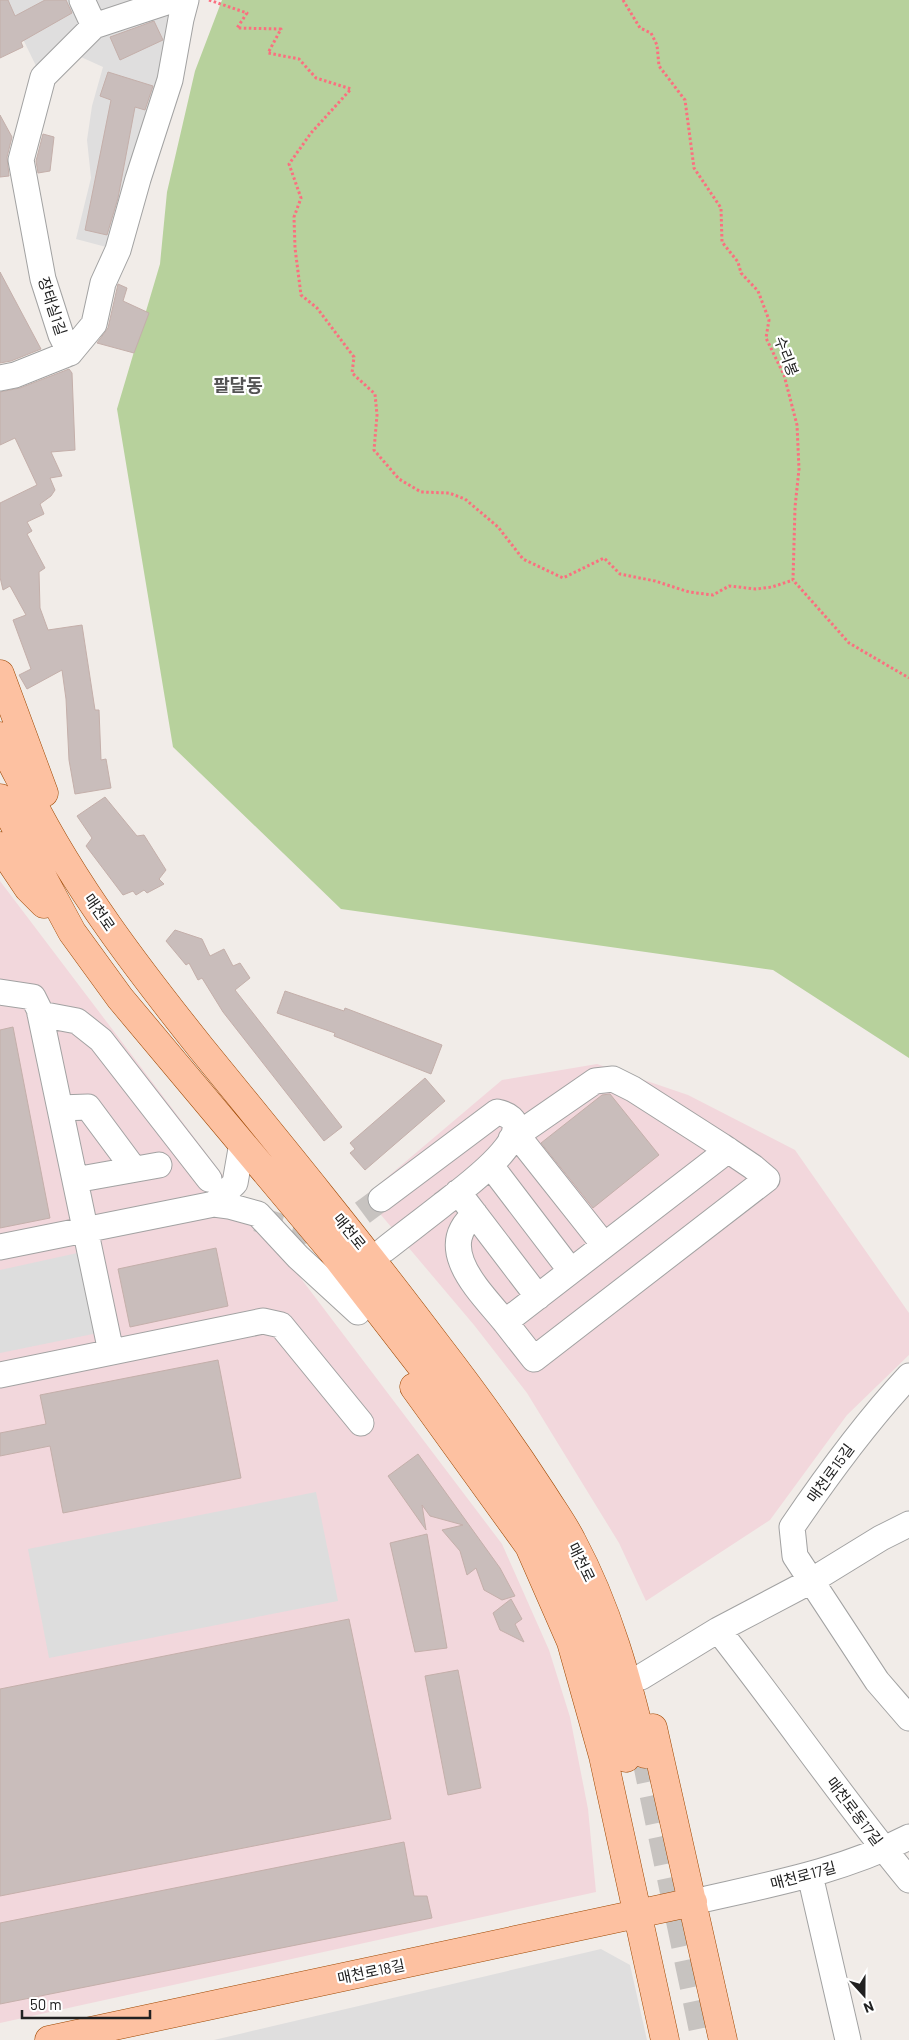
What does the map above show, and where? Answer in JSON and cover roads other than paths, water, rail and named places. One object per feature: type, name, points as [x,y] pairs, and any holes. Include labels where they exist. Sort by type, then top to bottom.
[{"type":"main road","points":[[0,674],[74,874]]},
{"type":"main road","name":"매천로","points":[[0,736],[42,822],[74,874],[147,981],[353,1235],[475,1395],[530,1474],[572,1540],[592,1582],[613,1634],[630,1690],[635,1756],[584,1622],[551,1549],[504,1473],[332,1251],[120,998],[72,932],[0,798]]},
{"type":"main road","points":[[0,846],[28,888],[72,932]]},
{"type":"main road","points":[[353,1235],[384,1250],[399,1266],[558,1484],[588,1542],[616,1605],[641,1677],[723,2040]]},
{"type":"main road","points":[[332,1251],[342,1291],[446,1429],[529,1546],[571,1642],[603,1756],[665,2040]]},
{"type":"main road","name":"매천로18길","points":[[49,2040],[102,2034],[693,1902]]},
{"type":"street","points":[[82,0],[94,26],[174,0]]},
{"type":"street","name":"장태실1길","points":[[94,26],[43,77],[21,160],[43,279],[61,335],[70,353],[94,324],[103,282],[118,250],[138,179],[170,80],[186,0]]},
{"type":"street","points":[[0,378],[15,375],[70,353]]},
{"type":"street","points":[[0,992],[33,997],[40,1014],[111,1352]]},
{"type":"street","points":[[40,1014],[76,1021],[101,1040],[208,1179]]},
{"type":"street","points":[[384,1250],[491,1166],[514,1137],[595,1081],[613,1079],[633,1089],[728,1150],[767,1179],[534,1359],[470,1278],[459,1257],[457,1239],[465,1222],[475,1214]]},
{"type":"street","points":[[60,1108],[88,1107],[134,1169]]},
{"type":"street","points":[[381,1199],[497,1112],[508,1114],[514,1121],[514,1137],[604,1245]]},
{"type":"street","points":[[214,1204],[235,1184],[242,1143]]},
{"type":"street","points":[[505,1322],[728,1150]]},
{"type":"street","points":[[75,1180],[159,1165]]},
{"type":"street","points":[[491,1166],[571,1271]]},
{"type":"street","points":[[458,1192],[538,1297]]},
{"type":"street","points":[[0,1247],[214,1204],[229,1206],[258,1214],[298,1257],[358,1312]]},
{"type":"street","points":[[0,1375],[263,1321],[281,1325],[361,1423]]},
{"type":"street","name":"매천로15길","points":[[909,1376],[876,1412],[792,1527],[795,1556],[877,1681],[909,1718]]},
{"type":"street","points":[[641,1677],[718,1630],[811,1581],[881,1538],[909,1524]]},
{"type":"street","name":"매천로동17길","points":[[718,1630],[771,1697],[884,1850],[909,1880]]},
{"type":"street","name":"매천로17길","points":[[693,1902],[810,1875],[884,1850],[909,1837]]},
{"type":"street","points":[[810,1875],[848,2040]]},
{"type":"tunnel","points":[[257,1219],[300,1232],[354,1219],[381,1199]]},
{"type":"tunnel","points":[[645,1754],[705,2040]]},
{"type":"district","name":"팔달동","points":[[238,385]]}]
